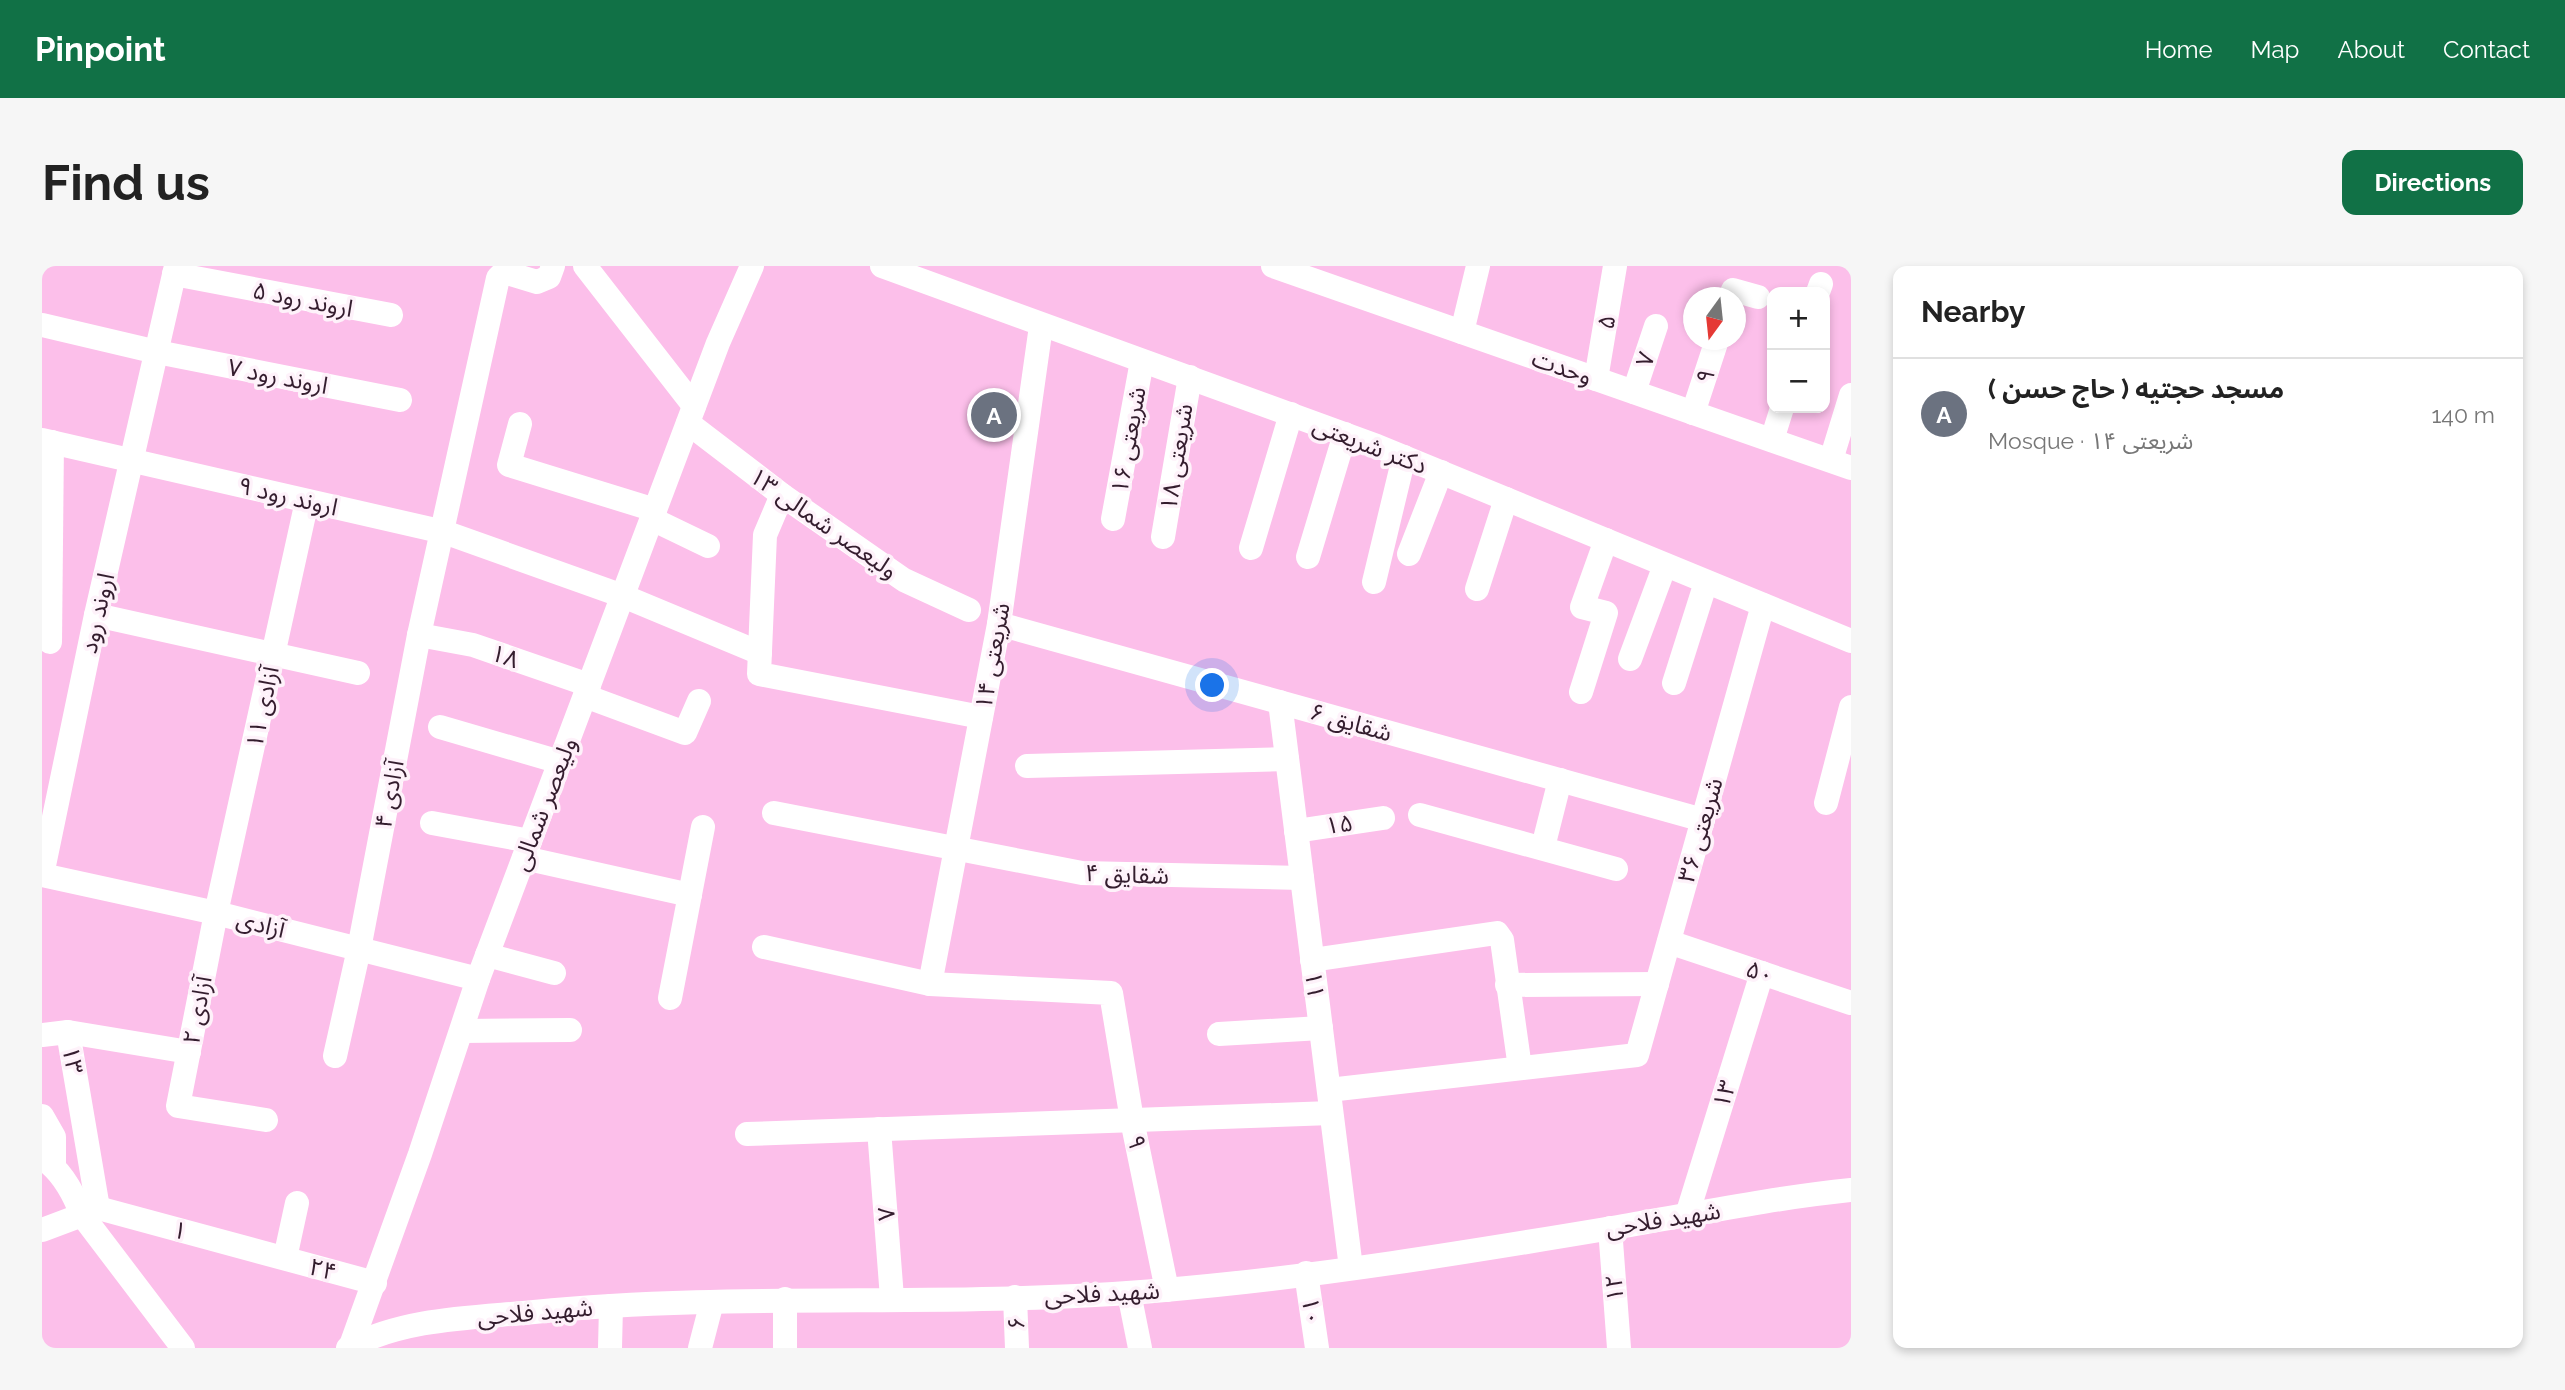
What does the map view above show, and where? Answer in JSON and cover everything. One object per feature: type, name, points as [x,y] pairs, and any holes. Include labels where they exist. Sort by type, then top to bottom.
[{"type":"street","name":"آزادی ۴","points":[[335,1056],[359,949],[419,635],[444,532],[498,278],[504,272],[537,282],[549,277],[553,266]]},
{"type":"street","name":"ولیعصر شمالی ۱۳","points":[[584,266],[691,415],[782,495],[904,580],[969,610]]},
{"type":"street","name":"ولیعصر شمالی","points":[[349,1348],[375,1283],[478,979],[691,415],[752,266]]},
{"type":"street","name":"دکتر شریعتی","points":[[882,266],[1404,457],[1851,641]]},
{"type":"street","name":"وحدت","points":[[1273,266],[1841,464]]},
{"type":"street","points":[[1462,332],[1478,266]]},
{"type":"street","name":"۵","points":[[1596,379],[1615,266]]},
{"type":"street","name":"اروند رود ۵","points":[[175,270],[391,315]]},
{"type":"street","name":"اروند رود","points":[[42,875],[96,615],[175,270]]},
{"type":"street","points":[[1746,294],[1758,297]]},
{"type":"street","name":"اروند رود ۷","points":[[42,325],[157,352],[400,400]]},
{"type":"street","name":"شریعتی ۱۴","points":[[930,984],[999,624],[1041,326]]},
{"type":"street","name":"۷","points":[[1634,392],[1656,326]]},
{"type":"street","name":"۹","points":[[1693,412],[1714,350]]},
{"type":"street","name":"شریعتی ۱۶","points":[[1113,519],[1142,361]]},
{"type":"street","name":"شریعتی ۱۸","points":[[1163,537],[1189,377]]},
{"type":"street","points":[[1841,464],[1851,395]]},
{"type":"street","points":[[1772,440],[1780,413]]},
{"type":"street","points":[[1251,548],[1291,414]]},
{"type":"street","points":[[520,424],[509,465],[654,515],[708,546]]},
{"type":"street","points":[[1308,557],[1345,435]]},
{"type":"street","name":"اروند رود ۹","points":[[47,441],[444,532],[623,596],[760,653]]},
{"type":"street","points":[[47,441],[50,642]]},
{"type":"street","points":[[1374,582],[1404,457]]},
{"type":"street","points":[[1409,554],[1441,472]]},
{"type":"street","points":[[782,495],[765,535],[759,674],[981,717]]},
{"type":"street","points":[[1477,589],[1506,499]]},
{"type":"street","name":"آزادی ۱۱","points":[[216,913],[307,500]]},
{"type":"street","points":[[1581,692],[1606,613],[1582,607],[1606,540]]},
{"type":"street","points":[[1630,659],[1665,565]]},
{"type":"street","points":[[1674,683],[1706,582]]},
{"type":"street","name":"شریعتی ۳۶","points":[[1520,1068],[1637,1055],[1763,605]]},
{"type":"street","points":[[96,615],[358,673]]},
{"type":"street","name":"شقایق ۶","points":[[999,624],[1703,820]]},
{"type":"street","name":"۱۸","points":[[419,635],[474,645],[685,733],[699,701]]},
{"type":"street","name":"۱۱","points":[[1280,702],[1351,1268]]},
{"type":"street","points":[[1826,803],[1851,707]]},
{"type":"street","points":[[440,727],[560,762]]},
{"type":"street","points":[[1027,766],[1287,759]]},
{"type":"street","points":[[1543,847],[1560,780]]},
{"type":"street","name":"شقایق ۴","points":[[774,813],[955,851],[1082,873],[1302,878]]},
{"type":"street","points":[[1420,815],[1616,869]]},
{"type":"street","name":"۱۵","points":[[1296,831],[1383,818]]},
{"type":"street","points":[[432,823],[690,895]]},
{"type":"street","points":[[670,998],[703,827]]},
{"type":"street","name":"آزادی","points":[[42,875],[216,913],[478,979]]},
{"type":"street","name":"آزادی ۲","points":[[216,913],[178,1106],[266,1120]]},
{"type":"street","points":[[747,1134],[1132,1120],[1330,1102],[1520,1068],[1502,940],[1497,933],[1312,960]]},
{"type":"street","name":"۵۰","points":[[1669,942],[1851,1003]]},
{"type":"street","points":[[764,947],[930,984]]},
{"type":"street","points":[[487,955],[554,973]]},
{"type":"street","name":"۱۳","points":[[1687,1215],[1762,973]]},
{"type":"street","name":"۹","points":[[930,984],[1111,993],[1132,1120],[1167,1290]]},
{"type":"street","points":[[1507,985],[1657,984]]},
{"type":"street","points":[[1219,1034],[1321,1028]]},
{"type":"street","points":[[462,1031],[570,1030]]},
{"type":"street","points":[[42,1035],[68,1032]]},
{"type":"street","name":"۱۳","points":[[85,1208],[68,1032],[189,1052]]},
{"type":"street","points":[[42,1116],[54,1137],[48,1161],[85,1208],[180,1347]]},
{"type":"street","name":"۷","points":[[879,1129],[892,1298]]},
{"type":"street","name":"شهید فلاحی","points":[[349,1348],[384,1332],[432,1322],[611,1306],[785,1299],[1015,1297],[1167,1290],[1351,1268],[1851,1190]]},
{"type":"street","name":"۲۴","points":[[297,1203],[285,1258],[375,1283]]},
{"type":"street","points":[[42,1230],[85,1208]]},
{"type":"street","name":"۱","points":[[85,1208],[285,1258]]},
{"type":"street","name":"۱۲","points":[[1610,1228],[1619,1348]]},
{"type":"street","name":"۱۰","points":[[1307,1273],[1317,1348]]},
{"type":"street","points":[[1129,1293],[1140,1348]]},
{"type":"street","name":"۶","points":[[1015,1297],[1017,1348]]},
{"type":"street","points":[[785,1299],[785,1348]]},
{"type":"street","points":[[700,1348],[712,1302]]},
{"type":"street","points":[[610,1348],[611,1306]]},
{"type":"place","name":"مسجد حجتیه ( حاج حسن )","points":[[994,415]]}]
